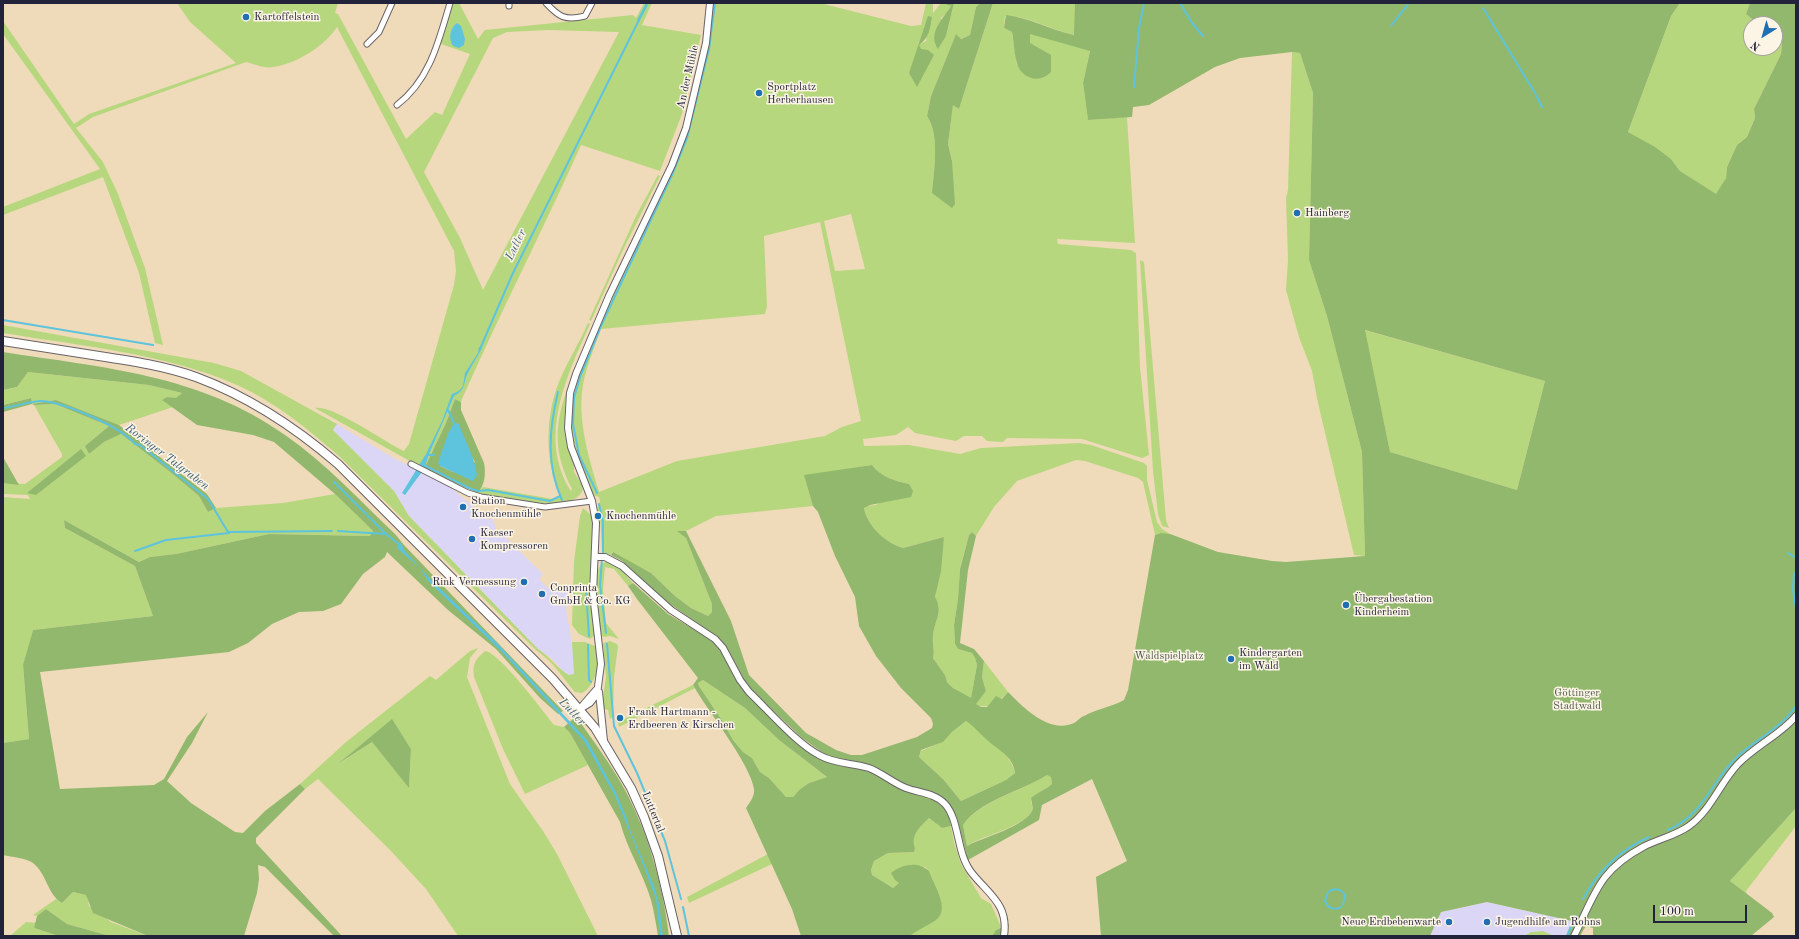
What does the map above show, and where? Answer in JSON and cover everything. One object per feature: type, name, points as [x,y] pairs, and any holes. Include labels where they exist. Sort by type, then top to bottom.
[{"type":"main road","name":"Luttertal","points":[[3,341],[140,362],[170,369],[226,389],[283,420],[308,438],[370,495],[545,670],[580,709],[604,742],[631,788],[651,836],[666,887],[677,936]]},
{"type":"street","points":[[367,44],[379,32],[392,3]]},
{"type":"street","points":[[397,105],[415,89],[427,68],[438,42],[450,3]]},
{"type":"street","points":[[546,3],[560,16],[569,18],[585,16],[592,3]]},
{"type":"street","name":"An der Mühle","points":[[592,501],[571,447],[568,428],[570,393],[576,374],[618,274],[676,154],[686,128],[703,57],[708,30],[710,3]]},
{"type":"street","points":[[413,465],[468,494],[545,507],[592,501],[596,523],[593,594],[601,664],[599,688],[604,742]]},
{"type":"street","points":[[595,557],[605,557],[622,566],[671,610],[715,639],[723,648],[740,680],[749,692],[814,752],[830,760],[869,768],[904,788],[931,795],[944,804],[952,818],[959,846],[969,869],[1002,910],[1006,925],[1004,936]]},
{"type":"street","points":[[580,709],[590,703],[599,688]]},
{"type":"street","points":[[1574,936],[1591,898],[1603,879],[1615,866],[1626,856],[1690,826],[1707,809],[1737,765],[1784,728],[1796,716]]},
{"type":"shaded area","points":[[337,424],[392,457],[452,488],[487,519],[493,519],[498,538],[502,534],[543,574],[539,579],[550,590],[568,591],[566,609],[573,649],[574,674],[569,675],[564,672],[551,658],[538,649],[409,516],[394,491],[332,430]]},
{"type":"shaded area","points":[[1487,902],[1573,921],[1566,936],[1430,936],[1441,912]]},
{"type":"green space","points":[[177,3],[338,3],[335,13],[338,14],[406,139],[435,112],[442,115],[470,54],[441,44],[453,3],[459,3],[478,39],[485,30],[633,15],[636,18],[644,3],[652,3],[642,25],[701,35],[682,114],[660,171],[581,145],[476,367],[461,402],[455,399],[446,423],[424,469],[315,408],[323,408],[334,412],[404,451],[409,444],[454,285],[456,271],[454,251],[337,27],[318,47],[291,62],[282,65],[263,67],[246,62],[93,117],[76,128],[103,162],[118,194],[145,268],[163,345],[155,343],[139,273],[103,177],[3,215],[3,207],[100,169],[3,34],[3,21],[74,124],[89,114],[236,63],[190,22]],"holes":[[[548,30],[619,32],[483,290],[460,238],[424,172],[493,38],[507,32]]]},
{"type":"green space","points":[[713,3],[820,3],[911,26],[921,25],[926,3],[933,3],[933,13],[941,3],[951,6],[947,13],[941,18],[946,36],[954,3],[980,3],[976,7],[970,35],[960,39],[956,35],[931,96],[927,116],[934,133],[935,143],[935,164],[932,193],[952,161],[948,144],[953,104],[959,109],[993,3],[1075,3],[1075,35],[1023,18],[1005,16],[1004,28],[1012,32],[1017,65],[1030,43],[1030,33],[1090,50],[1083,83],[1088,120],[1127,117],[1135,243],[1057,239],[1058,244],[1131,250],[1136,253],[1140,367],[1149,455],[1142,458],[1082,439],[1007,438],[1003,442],[987,441],[982,436],[964,436],[956,441],[915,433],[908,427],[896,435],[863,439],[864,446],[909,445],[960,454],[981,448],[1079,443],[1091,445],[1144,463],[1147,466],[1147,480],[1157,522],[1162,529],[1170,534],[1205,548],[1161,533],[1155,535],[1143,482],[1138,478],[1085,461],[1076,460],[1017,481],[994,507],[976,536],[972,532],[969,535],[960,568],[958,599],[954,625],[955,644],[958,649],[972,653],[975,658],[977,665],[971,699],[953,688],[947,682],[945,675],[933,658],[933,636],[939,612],[938,603],[935,598],[944,537],[903,548],[891,543],[873,528],[864,508],[866,506],[876,505],[909,484],[894,480],[880,473],[872,465],[805,476],[813,506],[716,516],[686,531],[678,531],[686,538],[712,604],[712,612],[708,616],[691,608],[675,596],[651,573],[612,552],[611,555],[604,553],[602,550],[600,515],[598,515],[600,501],[599,497],[593,495],[579,460],[574,442],[571,423],[573,399],[584,364],[617,285],[681,151],[709,42]],"holes":[[[929,16],[926,41],[919,44]],[[851,214],[865,269],[835,271],[824,221]],[[820,222],[861,421],[842,427],[825,436],[677,461],[599,492],[587,448],[581,402],[586,372],[601,329],[765,314],[767,306],[764,236]]]},
{"type":"green space","points":[[941,3],[954,3],[946,36],[938,49],[935,43],[935,32],[940,21],[951,6]]},
{"type":"green space","points":[[980,3],[993,3],[959,109],[953,105],[948,144],[952,161],[955,204],[952,208],[932,193],[935,164],[935,143],[934,133],[927,116],[931,96],[956,34],[961,39],[970,35],[976,7]]},
{"type":"green space","name":"Göttinger Stadtwald","points":[[1075,3],[1680,3],[1671,16],[1628,132],[1655,147],[1671,159],[1680,171],[1716,194],[1726,178],[1727,167],[1737,145],[1747,137],[1755,118],[1754,109],[1780,56],[1783,56],[1783,16],[1748,16],[1746,14],[1750,3],[1796,3],[1796,808],[1730,881],[1772,913],[1774,917],[1751,936],[1593,936],[1593,928],[1586,926],[1580,936],[1566,936],[1572,921],[1487,902],[1441,912],[1430,936],[1101,936],[1096,877],[1127,861],[1092,779],[1042,805],[1039,820],[968,860],[957,818],[952,807],[941,797],[907,785],[875,767],[827,756],[801,737],[751,690],[729,651],[720,639],[667,602],[622,561],[611,555],[613,552],[651,573],[675,596],[691,608],[708,616],[712,612],[712,604],[686,538],[677,531],[686,531],[731,621],[749,675],[806,733],[836,750],[851,755],[862,755],[917,737],[932,728],[933,724],[931,718],[901,688],[876,656],[859,626],[855,597],[835,556],[818,512],[813,506],[804,475],[872,465],[880,473],[894,480],[909,484],[913,491],[911,497],[870,505],[864,508],[866,515],[873,528],[884,538],[903,548],[944,537],[941,571],[935,597],[938,602],[939,612],[933,636],[933,658],[945,675],[947,682],[953,688],[971,698],[977,665],[972,653],[958,649],[955,644],[954,625],[958,599],[960,569],[969,535],[972,532],[976,536],[968,570],[960,643],[974,649],[984,661],[982,677],[986,691],[976,704],[981,707],[987,707],[996,696],[1002,699],[1008,692],[1029,712],[1046,722],[1055,725],[1074,723],[1081,717],[1124,700],[1128,690],[1155,535],[1161,533],[1170,534],[1218,552],[1272,561],[1286,562],[1365,556],[1362,452],[1327,316],[1309,260],[1313,93],[1300,53],[1292,52],[1240,58],[1215,67],[1149,105],[1133,107],[1132,117],[1088,120],[1083,83],[1090,51],[1030,34],[1030,43],[1051,55],[1051,72],[1042,78],[1031,78],[1022,73],[1017,63],[1012,32],[1004,28],[1006,15],[1024,19],[1074,35]],"holes":[[[1365,330],[1545,381],[1517,490],[1390,452]],[[966,721],[1008,757],[1014,767],[1015,773],[1006,780],[961,801],[943,779],[919,757],[921,750],[943,742],[952,732]],[[1047,775],[1051,777],[1052,784],[1031,798],[1033,809],[1029,815],[1013,826],[967,846],[963,825],[970,816],[990,802]]]},
{"type":"green space","points":[[1680,3],[1750,3],[1746,14],[1748,16],[1743,16],[1743,56],[1780,56],[1754,109],[1755,118],[1747,137],[1737,145],[1727,167],[1726,178],[1716,195],[1680,171],[1671,159],[1628,132],[1671,16]]},
{"type":"green space","points":[[928,16],[932,17],[930,29],[925,39],[919,45],[921,49],[928,50],[934,55],[917,87],[909,73]]},
{"type":"green space","points":[[1292,52],[1300,53],[1313,93],[1309,260],[1327,316],[1362,452],[1365,556],[1354,555],[1318,403],[1312,371],[1299,337],[1286,290],[1288,260],[1286,198],[1288,190]]},
{"type":"green space","points":[[658,175],[660,176],[622,252],[591,321],[589,320],[636,216]]},
{"type":"green space","points":[[1140,260],[1144,262],[1166,520],[1169,528],[1162,526],[1158,514],[1153,471]]},
{"type":"green space","points":[[588,323],[590,324],[565,385],[559,407],[556,428],[556,450],[561,471],[571,491],[572,489],[561,463],[558,438],[560,414],[568,387],[565,404],[565,433],[574,465],[574,472],[583,486],[579,496],[569,501],[537,503],[478,493],[483,487],[553,499],[560,496],[555,484],[550,458],[549,430],[552,403],[559,381]]},
{"type":"green space","points":[[3,325],[214,363],[241,371],[337,424],[333,430],[394,491],[409,516],[538,649],[561,670],[569,675],[574,674],[572,642],[585,642],[595,646],[598,665],[591,685],[582,693],[575,692],[558,670],[544,656],[537,651],[339,456],[303,426],[265,399],[237,385],[181,365],[122,352],[3,333]]},
{"type":"green space","points":[[1364,330],[1545,381],[1517,490],[1390,452]]},
{"type":"green space","points":[[3,352],[114,369],[185,386],[219,399],[252,415],[285,435],[329,470],[396,535],[563,711],[558,714],[540,698],[496,649],[448,610],[387,552],[385,557],[363,574],[341,604],[323,611],[299,612],[272,624],[248,643],[229,652],[40,672],[60,789],[154,785],[164,779],[187,737],[208,712],[192,743],[167,781],[191,803],[235,832],[243,833],[265,811],[300,784],[305,789],[256,838],[256,843],[342,936],[334,936],[265,867],[258,865],[259,879],[257,893],[244,936],[148,936],[93,913],[86,895],[73,892],[62,903],[53,894],[38,868],[33,863],[23,859],[3,855],[3,743],[29,739],[23,665],[33,630],[153,616],[135,566],[65,528],[64,520],[139,562],[150,557],[176,554],[269,534],[370,536],[373,531],[335,494],[274,442],[253,435],[197,425],[162,400],[167,397],[176,398],[182,393],[149,385],[28,372],[17,387],[3,390]]},
{"type":"green space","points":[[28,372],[149,385],[182,393],[176,399],[167,397],[163,400],[173,407],[119,425],[56,400],[32,404],[30,398],[3,405],[3,390],[17,387]]},
{"type":"green space","points":[[31,398],[32,404],[3,412],[3,405]]},
{"type":"green space","points":[[455,399],[461,402],[461,410],[484,463],[484,479],[478,493],[424,469],[446,423]],"holes":[[[470,454],[475,462],[453,472],[440,466]]]},
{"type":"green space","points":[[56,400],[119,425],[207,494],[216,508],[208,512],[199,496],[121,434],[104,442],[89,454],[85,446],[109,426],[55,404],[32,404]]},
{"type":"green space","points":[[55,404],[109,426],[85,446],[89,454],[104,442],[121,434],[199,496],[208,512],[216,508],[283,503],[335,494],[373,531],[370,536],[269,534],[176,554],[150,557],[139,562],[64,520],[65,528],[135,566],[153,616],[33,630],[23,666],[29,739],[3,743],[3,497],[30,499],[28,495],[3,494],[3,483],[25,484],[62,457],[62,454],[34,405]]},
{"type":"green space","points":[[81,449],[86,456],[36,495],[27,493]]},
{"type":"green space","points":[[3,457],[19,485],[3,483]]},
{"type":"green space","points":[[583,508],[591,515],[594,527],[590,584],[594,636],[590,639],[579,634],[572,625],[574,561],[580,516]]},
{"type":"green space","points":[[606,562],[617,565],[633,583],[628,586],[614,569],[605,567],[603,590],[606,623],[619,639],[610,636],[603,637],[600,632],[596,582],[597,573],[601,566]]},
{"type":"green space","points":[[633,583],[668,614],[710,639],[723,654],[739,685],[813,755],[831,763],[870,772],[903,790],[934,800],[944,808],[949,816],[951,826],[942,828],[929,818],[919,828],[915,835],[914,852],[888,853],[874,861],[871,870],[872,875],[893,888],[899,883],[895,880],[891,873],[900,867],[915,865],[929,871],[940,896],[942,910],[936,920],[910,936],[801,936],[792,909],[746,808],[752,799],[754,789],[745,765],[693,685],[698,678],[628,586]],"holes":[[[703,680],[745,708],[779,740],[827,777],[809,783],[799,790],[793,797],[786,797],[769,778],[760,772],[752,758],[743,752],[733,740],[698,683]]]},
{"type":"green space","points":[[610,641],[617,644],[618,647],[614,677],[613,717],[610,719],[608,710],[603,708],[602,704],[606,677],[603,643]]},
{"type":"green space","points":[[478,648],[470,658],[467,677],[510,784],[557,854],[598,936],[458,936],[426,889],[390,850],[318,779],[305,789],[300,784],[346,742],[430,676],[436,680],[470,651]],"holes":[[[392,720],[411,749],[409,787],[372,742],[339,764]]]},
{"type":"green space","points":[[485,651],[492,654],[510,671],[554,725],[564,727],[570,733],[588,765],[525,794],[503,749],[474,677],[473,669],[475,662]]},
{"type":"green space","points":[[984,661],[1008,692],[997,702],[989,706],[980,706],[975,704],[986,691],[982,677]]},
{"type":"green space","points":[[703,680],[745,708],[779,740],[827,777],[809,783],[799,790],[793,797],[786,797],[769,778],[760,772],[752,758],[743,752],[733,740],[699,686],[698,683]]},
{"type":"green space","points":[[693,685],[695,688],[619,727],[618,722]]},
{"type":"green space","points":[[392,719],[411,749],[409,788],[372,742],[338,764]]},
{"type":"green space","points":[[573,719],[578,719],[603,754],[634,807],[654,861],[663,898],[669,936],[658,936],[651,900],[620,822],[570,733],[564,727]]},
{"type":"green space","points":[[966,721],[988,736],[1003,751],[1013,766],[1015,773],[1006,780],[961,801],[943,779],[919,757],[921,751],[942,742]]},
{"type":"green space","points":[[1047,775],[1051,776],[1052,784],[1036,795],[1031,801],[1033,809],[1029,815],[1013,826],[967,846],[963,825],[971,816],[991,802]]},
{"type":"green space","points":[[1796,808],[1796,826],[1746,891],[1747,894],[1730,881]]},
{"type":"green space","points":[[929,818],[942,828],[951,826],[954,843],[961,864],[981,898],[991,904],[1001,927],[996,930],[992,936],[910,936],[915,931],[937,919],[929,871],[925,867],[907,865],[899,883],[893,888],[872,875],[871,870],[874,861],[888,853],[914,852],[915,849],[913,839],[915,833]]},
{"type":"green space","points":[[768,854],[772,864],[689,903],[687,897]]},
{"type":"green space","points":[[73,892],[87,895],[89,906],[111,922],[148,936],[110,936],[67,924],[46,909],[37,916],[33,915],[56,899],[62,903]]},
{"type":"green space","points":[[46,909],[67,924],[110,936],[59,936],[34,928],[37,916]]},
{"type":"green space","points":[[26,922],[36,923],[34,928],[59,936],[10,936]]},
{"type":"green space","points":[[1009,924],[1007,936],[992,936],[996,930]]},
{"type":"green space","points":[[1543,931],[1554,936],[1524,936],[1531,932]]},
{"type":"water","points":[[646,3],[649,3],[639,22],[637,20]]},
{"type":"water","points":[[457,23],[461,26],[465,39],[464,45],[459,48],[453,46],[450,37],[450,33]]},
{"type":"water","points":[[479,347],[482,348],[466,377],[464,386],[458,394],[454,396],[424,469],[405,495],[402,493],[426,454],[442,421],[452,394],[459,391],[463,386],[465,373],[478,353]]},
{"type":"water","points":[[454,423],[459,424],[474,462],[477,475],[473,481],[440,466],[438,463],[448,434]]},
{"type":"water","points":[[397,543],[401,543],[404,550],[430,579],[497,643],[587,740],[617,795],[654,886],[659,904],[663,936],[660,936],[656,899],[642,862],[615,796],[584,741],[502,652],[428,581],[420,568],[397,548]]},
{"type":"waterway","points":[[597,493],[579,455],[573,424],[574,398],[580,377],[601,326],[672,175],[687,138],[709,49],[715,3]]},
{"type":"waterway","points":[[1134,87],[1139,28],[1144,3]]},
{"type":"waterway","points":[[1180,3],[1192,23],[1203,36]]},
{"type":"waterway","points":[[1391,26],[1409,3]]},
{"type":"waterway","points":[[1483,8],[1535,93]]},
{"type":"waterway","name":"Lutter","points":[[480,349],[512,275],[639,20]]},
{"type":"waterway","points":[[1536,95],[1542,107]]},
{"type":"waterway","points":[[3,320],[153,345]]},
{"type":"waterway","points":[[558,392],[551,433],[551,460],[553,474],[562,500]]},
{"type":"waterway","name":"Roringer Talgraben","points":[[3,408],[42,401],[64,406],[92,416],[105,423],[128,437],[135,444],[140,445],[208,499],[228,532],[332,531]]},
{"type":"waterway","points":[[448,410],[454,423]]},
{"type":"waterway","name":"Lutter","points":[[427,455],[434,455]]},
{"type":"waterway","points":[[424,465],[469,488],[478,491],[488,490],[550,501],[560,496]]},
{"type":"waterway","points":[[334,482],[386,534]]},
{"type":"waterway","points":[[599,504],[603,522],[603,555]]},
{"type":"waterway","name":"Roringer Talgraben","points":[[338,531],[386,534],[399,544]]},
{"type":"waterway","points":[[135,551],[166,540],[229,533]]},
{"type":"waterway","points":[[1788,553],[1796,558]]},
{"type":"waterway","points":[[602,559],[600,585],[606,633]]},
{"type":"waterway","points":[[1794,573],[1793,590],[1796,608]]},
{"type":"waterway","points":[[586,589],[589,636]]},
{"type":"waterway","points":[[607,644],[614,726],[637,773],[665,841],[681,899]]},
{"type":"waterway","points":[[588,645],[589,680],[591,682]]},
{"type":"waterway","points":[[1668,830],[1680,824],[1690,816],[1699,807],[1721,776],[1738,756],[1777,727],[1796,706]]},
{"type":"waterway","points":[[1583,899],[1596,879],[1611,862],[1638,842],[1649,837]]},
{"type":"waterway","points":[[1341,907],[1334,909],[1325,901],[1330,890],[1337,889],[1342,891],[1345,895],[1343,905]]},
{"type":"waterway","points":[[683,907],[689,936]]},
{"type":"waterway","points":[[1567,936],[1576,916]]},
{"type":"place","name":"Kartoffelstein","points":[[246,17]]},
{"type":"place","name":"Sportplatz Herberhausen","points":[[759,93]]},
{"type":"place","name":"Hainberg","points":[[1297,213]]},
{"type":"place","name":"Station Knochenmühle","points":[[463,507]]},
{"type":"place","name":"Knochenmühle","points":[[598,516]]},
{"type":"place","name":"Kaeser Kompressoren","points":[[472,539]]},
{"type":"place","name":"Rink Vermessung","points":[[524,582]]},
{"type":"place","name":"Conprinta GmbH & Co. KG","points":[[542,594]]},
{"type":"place","name":"Übergabestation Kinderheim","points":[[1346,605]]},
{"type":"place","name":"Kindergarten im Wald","points":[[1231,659]]},
{"type":"place","name":"Frank Hartmann - Erdbeeren & Kirschen","points":[[620,718]]},
{"type":"place","name":"Neue Erdbebenwarte","points":[[1449,922]]},
{"type":"place","name":"Jugendhilfe am Rohns","points":[[1487,922]]},
{"type":"park label","name":"Waldspielplatz","points":[[1169,656]]}]
